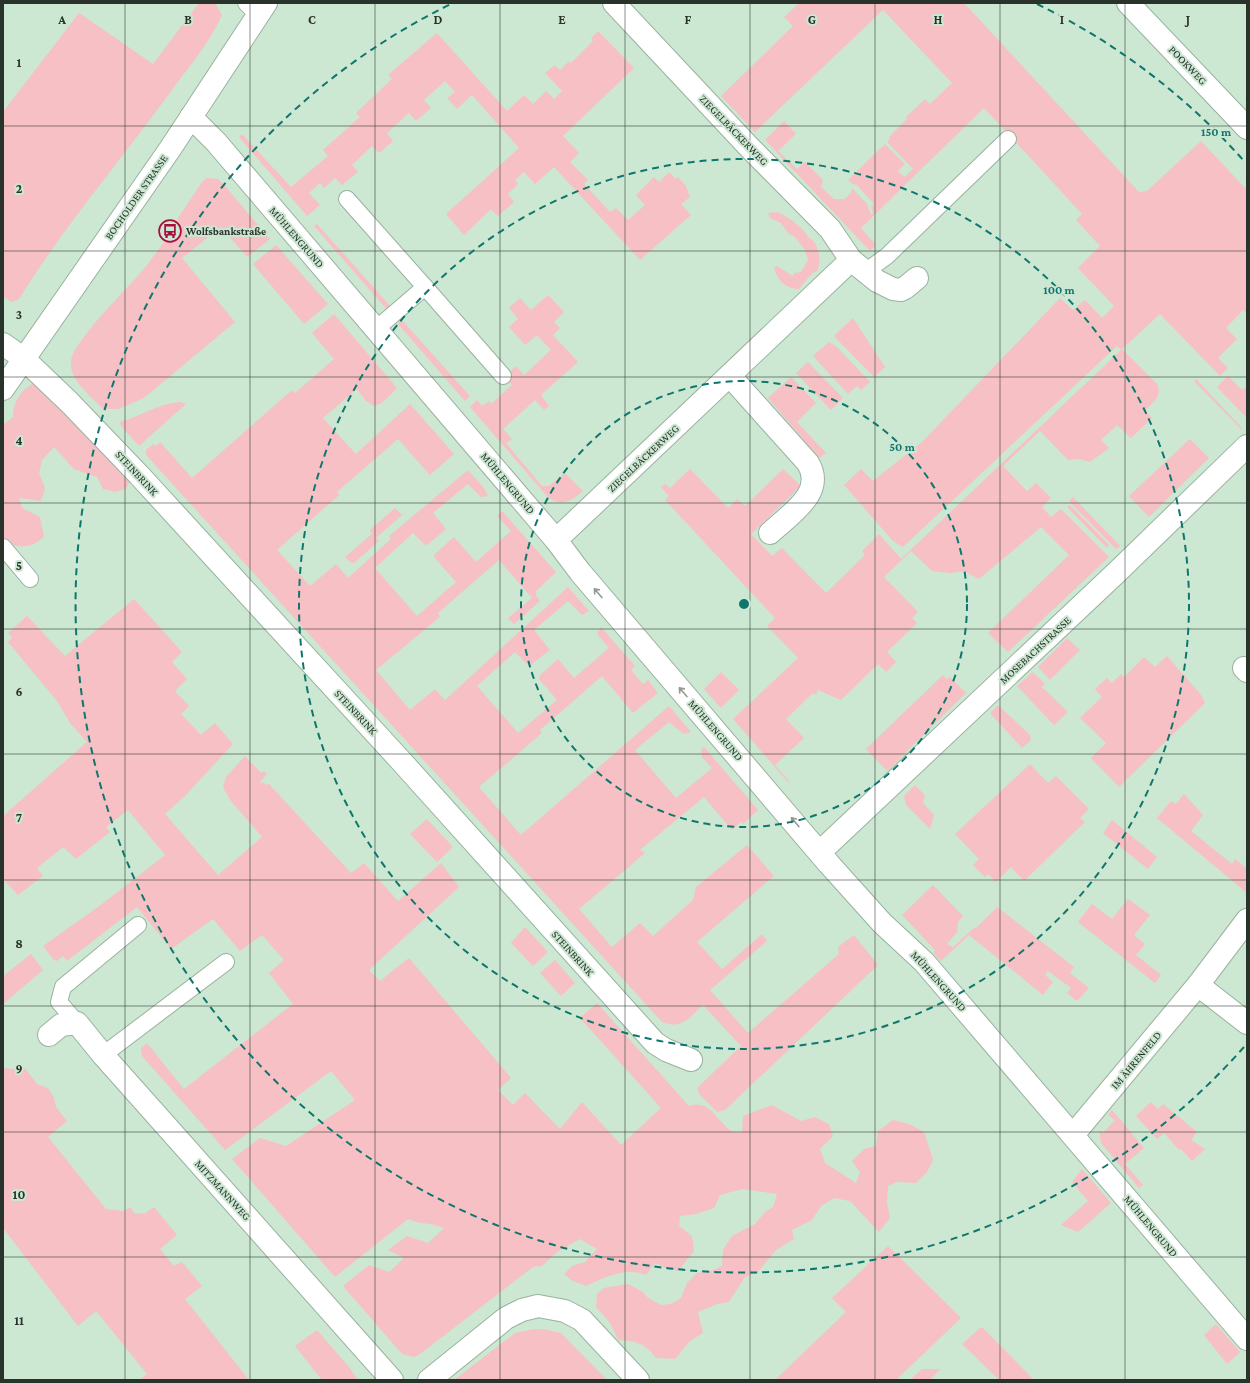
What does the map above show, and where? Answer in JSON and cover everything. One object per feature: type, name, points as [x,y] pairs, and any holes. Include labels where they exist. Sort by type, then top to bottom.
[{"type":"street","name":"ZIEGELBÄCKERWEG","points":[[614,3],[830,229],[858,266],[887,287],[900,290],[917,278]]},
{"type":"street","name":"POOKWEG","points":[[1128,3],[1247,128]]},
{"type":"street","name":"BOCHOLDER STRASSE","points":[[3,389],[23,358],[191,118],[257,7]]},
{"type":"street","name":"MÜHLENGRUND","points":[[191,118],[216,142],[556,540],[580,572],[820,852],[882,923],[924,962],[1247,1339]]},
{"type":"street","name":"ZIEGELBÄCKERWEG","points":[[556,540],[730,376],[858,266]]},
{"type":"street","points":[[3,344],[23,358]]},
{"type":"street","name":"STEINBRINK","points":[[23,358],[70,403],[139,475],[402,762],[655,1043],[666,1050],[691,1060]]},
{"type":"street","points":[[730,376],[808,463],[812,472],[814,484],[811,494],[770,533]]},
{"type":"street","name":"MOSEBACHSTRASSE","points":[[820,852],[1116,573],[1247,446]]},
{"type":"street","name":"IM ÄHRENFELD","points":[[1073,1135],[1198,985],[1247,920]]},
{"type":"street","points":[[1198,985],[1247,1023]]},
{"type":"street","points":[[49,1035],[61,1025],[77,1023]]},
{"type":"street","name":"MITZMANNWEG","points":[[77,1023],[103,1055],[392,1380]]},
{"type":"street","points":[[429,1380],[506,1318],[522,1310],[538,1306],[565,1311],[582,1320],[638,1380]]},
{"type":"lane","points":[[858,266],[886,256],[1008,139]]},
{"type":"lane","points":[[347,200],[503,376]]},
{"type":"lane","points":[[376,329],[425,287]]},
{"type":"lane","points":[[3,547],[30,579]]},
{"type":"lane","points":[[77,1023],[59,1002],[62,987],[138,925]]},
{"type":"lane","points":[[103,1055],[226,962]]},
{"type":"shaded area","points":[[199,3],[215,3],[222,15],[204,47],[72,222],[19,299],[12,302],[3,297],[3,112],[79,13],[153,64]]},
{"type":"shaded area","points":[[799,3],[964,3],[1139,192],[1147,191],[1201,141],[1247,190],[1247,314],[1243,310],[1226,328],[1237,339],[1218,358],[1228,368],[1220,376],[1160,314],[1122,349],[1157,384],[1159,388],[1158,395],[1145,410],[1152,418],[1131,438],[1117,425],[1101,440],[1109,448],[1090,462],[1079,459],[1068,460],[1040,431],[1003,466],[1027,491],[1036,483],[1051,498],[1042,507],[1051,517],[1061,509],[1109,557],[1008,652],[988,633],[1069,555],[1041,527],[979,579],[964,571],[951,573],[932,571],[911,551],[884,577],[918,612],[912,618],[917,623],[887,652],[896,662],[886,672],[878,664],[841,700],[818,690],[816,695],[813,693],[786,719],[804,738],[775,765],[789,781],[788,782],[733,719],[798,658],[767,626],[775,618],[665,500],[669,496],[661,487],[665,484],[670,488],[690,469],[728,508],[737,499],[745,506],[783,469],[801,486],[751,534],[772,556],[782,548],[826,593],[865,555],[862,551],[879,534],[901,559],[1121,350],[1117,346],[903,547],[893,541],[844,485],[861,469],[873,481],[922,442],[1060,298],[1073,310],[1085,300],[1102,318],[1114,306],[1078,268],[1100,246],[1076,220],[1082,214],[984,108],[861,228],[876,245],[870,251],[765,140],[784,121],[796,134],[778,151],[797,169],[805,162],[823,180],[821,187],[834,199],[844,199],[851,193],[852,188],[867,204],[871,215],[873,213],[871,206],[874,204],[856,184],[854,185],[848,180],[885,144],[905,164],[898,171],[904,177],[913,169],[887,142],[890,139],[889,137],[907,119],[906,117],[925,99],[930,104],[952,83],[883,10],[755,132],[721,96],[793,26],[784,17]]},
{"type":"shaded area","points":[[598,31],[634,68],[563,136],[579,153],[570,162],[588,180],[584,184],[610,212],[616,208],[628,220],[645,205],[636,195],[654,177],[659,182],[669,172],[676,179],[678,177],[686,186],[690,197],[681,204],[691,215],[640,260],[554,167],[535,184],[524,172],[515,180],[518,184],[508,194],[514,202],[498,216],[491,209],[464,235],[446,214],[519,148],[472,95],[457,109],[447,98],[455,92],[445,81],[424,100],[431,108],[416,121],[409,113],[387,133],[393,141],[379,153],[372,146],[352,165],[358,172],[342,185],[335,178],[324,188],[320,183],[309,193],[320,205],[307,216],[239,137],[242,134],[291,187],[328,156],[323,150],[360,117],[356,113],[392,79],[388,75],[437,33],[507,111],[524,95],[533,104],[546,91],[554,99],[562,91],[545,73],[555,65],[560,70],[569,61],[571,63],[593,41],[591,38]]},
{"type":"shaded area","points":[[207,178],[218,179],[270,239],[247,257],[221,227],[182,258],[235,322],[144,398],[118,409],[103,409],[77,382],[71,369],[71,362],[74,353],[90,329],[145,267],[166,239],[169,241],[179,224],[176,221],[202,182]]},
{"type":"shaded area","points":[[777,212],[799,226],[808,237],[812,239],[817,247],[819,256],[818,269],[799,289],[786,286],[775,272],[774,268],[777,266],[793,276],[794,273],[801,272],[808,260],[805,250],[795,237],[788,233],[781,223],[770,218],[768,213]]},
{"type":"shaded area","points":[[317,224],[391,307],[387,309],[383,305],[314,226]]},
{"type":"shaded area","points":[[276,245],[328,304],[304,324],[253,264]]},
{"type":"shaded area","points":[[548,295],[564,312],[554,322],[560,328],[553,335],[578,362],[541,395],[549,406],[544,410],[535,400],[503,429],[512,439],[506,443],[542,486],[549,486],[565,473],[583,491],[574,498],[565,502],[556,501],[546,495],[470,407],[477,400],[482,406],[489,401],[491,404],[512,385],[504,377],[516,366],[524,375],[551,350],[537,335],[525,345],[509,327],[518,319],[509,308],[520,298],[531,310]]},
{"type":"shaded area","points":[[334,314],[397,388],[382,403],[374,406],[366,401],[357,389],[323,418],[356,454],[410,404],[454,454],[430,475],[398,439],[337,492],[339,495],[277,550],[310,586],[336,564],[348,578],[391,539],[389,536],[468,470],[484,488],[488,496],[481,497],[468,484],[433,513],[446,529],[427,545],[413,533],[375,568],[417,616],[456,582],[434,557],[435,554],[454,537],[476,562],[511,531],[497,516],[502,511],[556,572],[536,591],[536,595],[540,601],[514,624],[508,618],[532,598],[499,560],[438,613],[440,617],[376,670],[410,710],[435,689],[445,700],[568,587],[589,611],[582,615],[568,601],[534,630],[550,650],[529,666],[515,652],[477,686],[518,733],[557,700],[539,679],[540,675],[558,659],[574,678],[609,648],[597,634],[601,627],[635,666],[631,670],[643,684],[648,680],[658,693],[633,713],[602,676],[540,730],[542,733],[479,787],[521,835],[669,706],[691,732],[684,734],[669,722],[635,750],[676,798],[712,768],[702,757],[701,750],[704,747],[758,810],[743,824],[741,822],[732,830],[704,797],[640,850],[645,853],[579,909],[612,947],[640,923],[653,936],[693,900],[696,887],[747,845],[774,876],[697,942],[722,969],[762,934],[767,941],[710,990],[748,1033],[839,954],[838,947],[854,935],[878,965],[725,1110],[717,1112],[699,1094],[697,1088],[741,1046],[703,1005],[681,1023],[669,1024],[662,1022],[146,455],[146,450],[153,444],[156,446],[160,442],[192,478],[292,390],[295,393],[334,359],[312,333]]},
{"type":"shaded area","points":[[853,318],[885,367],[874,377],[834,336]]},
{"type":"shaded area","points":[[401,319],[470,396],[465,401],[398,324]]},
{"type":"shaded area","points":[[829,342],[837,347],[870,382],[861,390],[857,386],[848,394],[813,356]]},
{"type":"shaded area","points":[[808,362],[843,398],[831,410],[796,373]]},
{"type":"shaded area","points":[[1228,376],[1242,390],[1245,388],[1247,389],[1247,418],[1217,387]]},
{"type":"shaded area","points":[[791,377],[816,403],[797,422],[826,453],[819,458],[768,398]]},
{"type":"shaded area","points":[[1196,379],[1242,428],[1241,429],[1194,381]]},
{"type":"shaded area","points":[[39,381],[97,413],[132,479],[125,489],[115,492],[103,489],[97,477],[74,469],[54,447],[42,460],[39,473],[45,488],[41,501],[19,498],[22,508],[40,517],[44,537],[36,543],[30,545],[17,546],[9,544],[3,540],[3,425],[13,417],[13,411],[20,395],[28,387]]},
{"type":"shaded area","points":[[180,402],[186,404],[139,446],[121,426],[120,422],[157,407]]},
{"type":"shaded area","points":[[1190,439],[1209,458],[1149,517],[1129,496]]},
{"type":"shaded area","points":[[1073,497],[1120,546],[1116,549],[1069,501]]},
{"type":"shaded area","points":[[1070,505],[1109,545],[1107,548],[1067,507]]},
{"type":"shaded area","points":[[395,508],[402,515],[376,538],[379,541],[354,563],[350,562],[345,557],[372,534],[370,530]]},
{"type":"shaded area","points":[[134,599],[182,652],[172,662],[187,679],[175,691],[189,706],[181,714],[201,735],[215,723],[233,744],[185,796],[165,814],[218,875],[262,837],[230,800],[223,787],[226,777],[245,756],[261,773],[264,771],[267,774],[260,782],[261,784],[263,782],[266,785],[269,784],[351,873],[364,863],[398,901],[441,863],[459,887],[369,970],[380,981],[409,958],[511,1078],[498,1090],[513,1105],[525,1093],[560,1129],[582,1102],[621,1145],[661,1108],[580,1018],[597,1003],[689,1106],[702,1105],[708,1108],[731,1131],[742,1133],[743,1116],[772,1105],[801,1121],[815,1117],[829,1124],[833,1136],[820,1149],[825,1163],[856,1183],[860,1172],[852,1161],[864,1149],[876,1146],[878,1131],[893,1120],[909,1124],[924,1132],[933,1160],[927,1172],[916,1183],[897,1182],[888,1186],[887,1202],[890,1218],[879,1232],[850,1201],[834,1198],[821,1206],[812,1220],[792,1230],[794,1239],[776,1250],[757,1273],[745,1277],[729,1302],[717,1304],[698,1312],[703,1333],[690,1341],[675,1359],[656,1358],[648,1349],[640,1344],[618,1340],[610,1323],[596,1307],[597,1294],[604,1288],[628,1284],[643,1292],[648,1298],[661,1305],[671,1304],[681,1298],[687,1283],[697,1273],[711,1271],[722,1266],[723,1250],[732,1236],[755,1224],[765,1212],[773,1207],[777,1194],[742,1189],[720,1195],[714,1208],[696,1214],[680,1216],[679,1226],[692,1236],[694,1251],[678,1271],[655,1263],[646,1275],[631,1272],[616,1274],[586,1286],[571,1280],[564,1274],[572,1266],[585,1262],[597,1249],[580,1239],[557,1252],[542,1266],[533,1267],[420,1354],[414,1357],[402,1354],[343,1286],[369,1265],[389,1272],[404,1258],[388,1250],[407,1236],[428,1243],[444,1228],[408,1219],[335,1277],[232,1159],[260,1138],[286,1146],[355,1100],[331,1071],[225,1150],[142,1056],[141,1048],[147,1043],[184,1089],[293,1004],[269,973],[284,960],[262,935],[240,951],[213,919],[171,949],[137,907],[67,961],[63,956],[57,961],[54,960],[43,946],[98,907],[165,855],[128,810],[106,827],[110,832],[76,859],[63,847],[37,868],[43,876],[18,895],[5,881],[3,881],[3,816],[87,742],[70,723],[57,701],[8,642],[12,638],[8,633],[27,616],[65,656]]},
{"type":"shaded area","points":[[1067,638],[1080,650],[1050,680],[1038,667]]},
{"type":"shaded area","points":[[1167,656],[1201,695],[1205,703],[1119,787],[1091,758],[1106,743],[1080,718],[1102,697],[1095,689],[1107,678],[1112,683],[1121,674],[1124,677],[1144,657],[1155,667]]},
{"type":"shaded area","points":[[721,672],[739,690],[721,708],[704,689]]},
{"type":"shaded area","points":[[1033,672],[1045,684],[1042,687],[1068,712],[1054,725],[1017,686]]},
{"type":"shaded area","points":[[943,675],[947,679],[950,677],[966,693],[887,771],[866,749]]},
{"type":"shaded area","points":[[998,705],[1030,735],[1031,740],[1022,748],[990,713]]},
{"type":"shaded area","points":[[1030,764],[1048,783],[1056,776],[1089,809],[1080,818],[1085,822],[1024,881],[1011,867],[996,882],[988,874],[985,877],[973,865],[979,859],[955,834]]},
{"type":"shaded area","points":[[915,785],[925,795],[923,803],[934,815],[930,829],[906,805],[904,796]]},
{"type":"shaded area","points":[[1184,794],[1203,815],[1191,831],[1232,864],[1235,859],[1247,869],[1247,893],[1157,818],[1171,801],[1176,804]]},
{"type":"shaded area","points":[[427,819],[452,846],[452,848],[437,862],[410,834]]},
{"type":"shaded area","points":[[1112,820],[1157,857],[1148,869],[1103,833]]},
{"type":"shaded area","points":[[933,885],[963,916],[958,922],[957,932],[947,944],[953,947],[975,927],[976,928],[997,907],[1074,967],[1070,973],[1089,988],[1077,1001],[1067,993],[1071,988],[1048,971],[1045,975],[1053,982],[1043,995],[969,935],[941,961],[933,953],[935,950],[902,915]]},
{"type":"shaded area","points":[[1128,899],[1150,915],[1134,935],[1145,944],[1136,955],[1161,975],[1155,983],[1078,922],[1092,904],[1112,919]]},
{"type":"shaded area","points":[[525,927],[548,952],[533,966],[511,943]]},
{"type":"shaded area","points":[[31,954],[43,970],[3,1004],[3,976]]},
{"type":"shaded area","points":[[555,960],[575,983],[561,996],[540,973]]},
{"type":"shaded area","points":[[3,1068],[22,1070],[25,1068],[37,1084],[48,1088],[54,1098],[56,1107],[67,1121],[48,1137],[106,1209],[124,1211],[130,1207],[134,1213],[144,1214],[154,1207],[177,1235],[160,1249],[174,1266],[182,1262],[202,1286],[185,1299],[249,1380],[140,1380],[147,1374],[96,1311],[78,1326],[3,1228]]},
{"type":"shaded area","points":[[1151,1102],[1158,1109],[1163,1104],[1197,1132],[1191,1140],[1205,1149],[1192,1161],[1181,1149],[1179,1150],[1164,1133],[1157,1139],[1136,1116]]},
{"type":"shaded area","points":[[1112,1110],[1144,1148],[1125,1164],[1143,1185],[1139,1188],[1101,1143],[1099,1130],[1103,1133],[1115,1120],[1108,1115]]},
{"type":"shaded area","points":[[1082,1169],[1111,1203],[1078,1232],[1061,1225],[1088,1201],[1072,1182]]},
{"type":"shaded area","points":[[888,1246],[961,1318],[896,1380],[775,1380],[846,1312],[832,1298]]},
{"type":"shaded area","points":[[1216,1324],[1240,1352],[1227,1364],[1204,1335]]},
{"type":"shaded area","points":[[980,1328],[983,1328],[1034,1380],[999,1380],[962,1344]]},
{"type":"shaded area","points":[[534,1329],[543,1329],[561,1333],[607,1380],[454,1380],[515,1333]]},
{"type":"shaded area","points":[[317,1330],[349,1367],[358,1380],[322,1380],[295,1346]]},
{"type":"shaded area","points":[[922,1369],[940,1369],[930,1380],[910,1380]]},
{"type":"place","name":"Wolfsbankstraße","points":[[170,231]]}]
